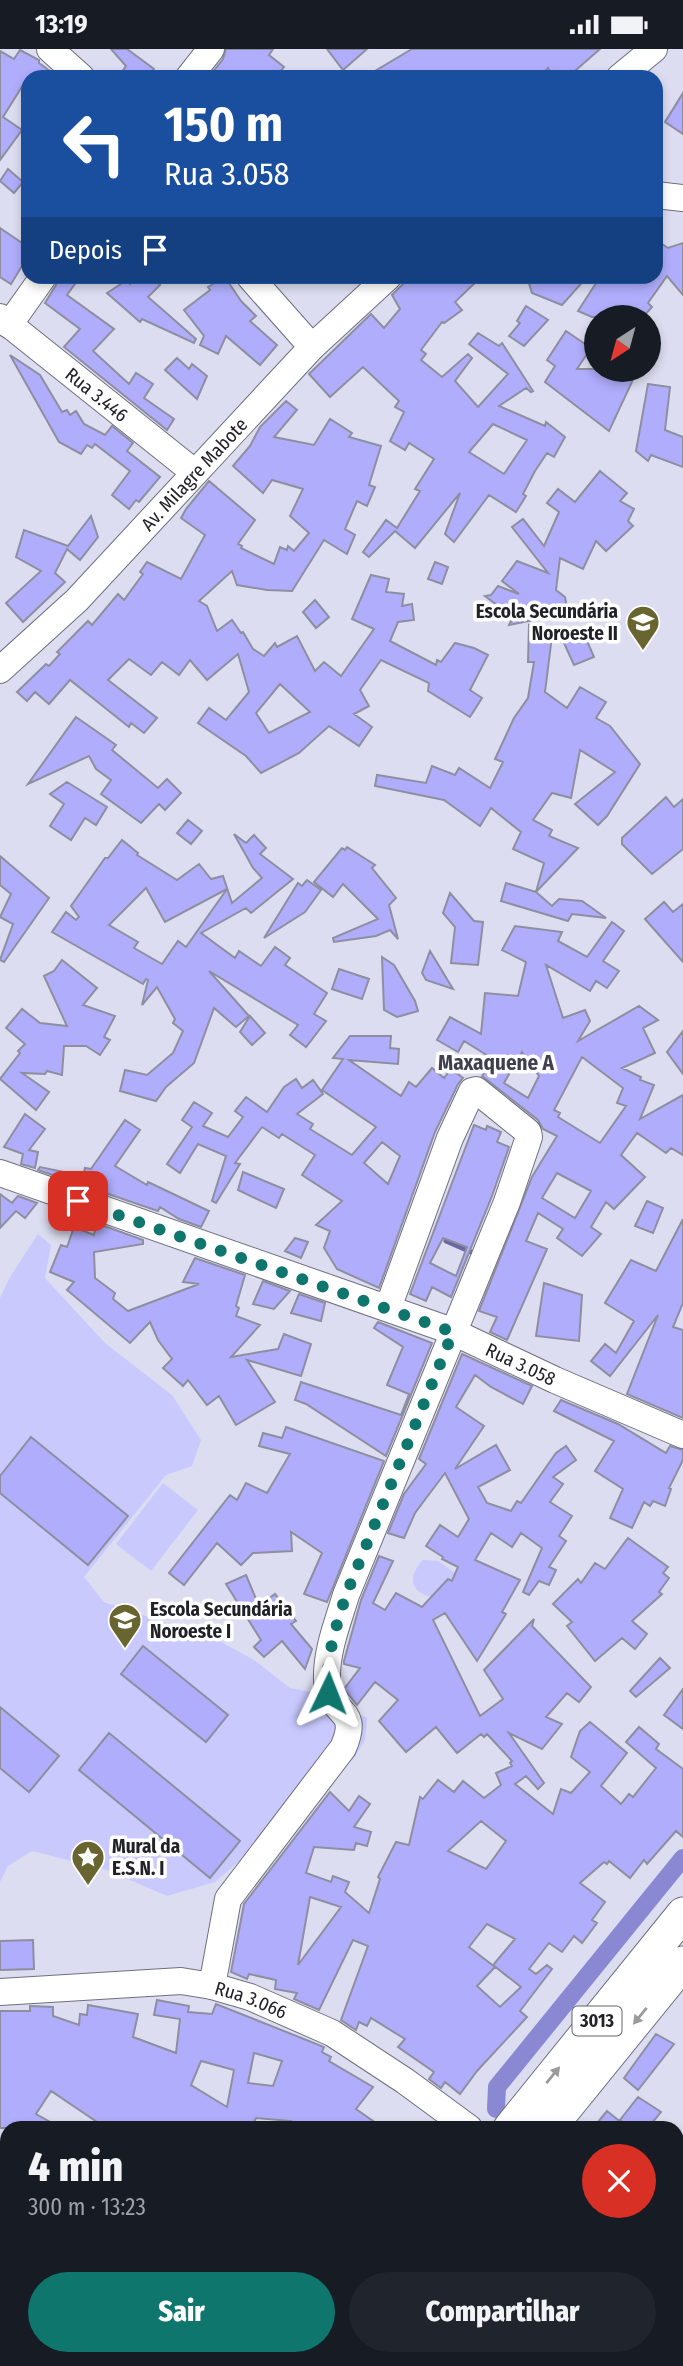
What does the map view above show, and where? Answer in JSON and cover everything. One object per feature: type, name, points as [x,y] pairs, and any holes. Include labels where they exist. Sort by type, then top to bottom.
[{"type":"main road","name":"3013","points":[[516,2121],[683,1914]]},
{"type":"main road","name":"3013","points":[[555,2121],[683,1963]]},
{"type":"street","points":[[50,49],[73,70]]},
{"type":"street","points":[[194,70],[211,49]]},
{"type":"street","points":[[628,70],[654,49]]},
{"type":"street","points":[[663,196],[683,198]]},
{"type":"street","points":[[4,321],[37,284]]},
{"type":"street","points":[[256,284],[312,347]]},
{"type":"street","name":"Av. Milagre Mabote","points":[[0,670],[77,600],[312,347],[380,284]]},
{"type":"street","name":"Rua 3.446","points":[[4,321],[194,472]]},
{"type":"street","points":[[212,1986],[228,1899],[343,1748],[349,1734],[348,1718],[328,1693],[327,1679],[333,1636],[346,1595],[507,1202],[529,1137],[528,1132],[518,1122],[476,1090],[472,1091],[450,1138],[387,1308]]},
{"type":"street","name":"Rua 3.058","points":[[0,1173],[453,1332],[555,1380],[683,1435]]},
{"type":"street","name":"Rua 3.066","points":[[0,1992],[181,1982],[212,1986],[250,1997],[332,2033],[459,2121]]},
{"type":"shaded area","name":"Escola Secundária Noroeste I","points":[[38,1234],[51,1245],[45,1278],[105,1343],[172,1395],[201,1440],[192,1466],[166,1475],[84,1577],[104,1602],[169,1624],[203,1632],[254,1660],[290,1688],[317,1693],[367,1718],[365,1740],[353,1760],[314,1776],[266,1838],[215,1882],[167,1896],[107,1870],[32,1851],[8,1866],[0,1882],[0,1298],[10,1277]]},
{"type":"shaded area","points":[[163,1483],[198,1510],[151,1571],[116,1544]]},
{"type":"shaded area","points":[[423,1560],[438,1561],[455,1573],[455,1579],[432,1597],[424,1595],[413,1583],[415,1572]]},
{"type":"building","points":[[111,49],[127,49],[154,69],[123,70],[126,66]]},
{"type":"building","points":[[226,49],[273,49],[269,55],[284,67],[282,70],[214,70],[223,59]]},
{"type":"building","points":[[327,49],[367,49],[343,70]]},
{"type":"building","points":[[412,49],[600,49],[576,70],[377,70]]},
{"type":"building","points":[[20,50],[39,60],[48,70],[21,70],[21,88],[3,117],[21,131],[0,160],[0,51],[14,59]]},
{"type":"building","points":[[683,93],[683,134],[665,122]]},
{"type":"building","points":[[8,169],[21,180],[21,184],[14,193],[0,181]]},
{"type":"building","points":[[0,228],[21,242],[21,268],[11,284],[0,277]]},
{"type":"building","points":[[683,243],[683,295],[667,276],[663,282],[663,245],[668,248]]},
{"type":"building","points":[[75,284],[67,295],[114,329],[93,351],[129,384],[136,373],[153,384],[144,398],[174,419],[167,430],[64,347],[80,329],[45,303],[56,285]]},
{"type":"building","points":[[121,284],[159,284],[148,297],[196,339],[194,343],[142,319],[140,322],[107,293]]},
{"type":"building","points":[[213,284],[230,284],[256,316],[250,321],[277,345],[260,365],[226,336],[218,354],[200,345],[204,336],[184,310],[210,290],[208,287]]},
{"type":"building","points":[[403,284],[474,284],[455,302],[462,310],[442,322],[421,350],[426,354],[421,360],[442,377],[468,354],[472,358],[455,381],[478,407],[508,374],[469,344],[478,333],[499,346],[502,343],[533,391],[526,388],[499,406],[545,426],[546,422],[565,437],[554,457],[547,453],[535,471],[523,494],[526,496],[516,512],[489,495],[454,542],[445,534],[460,493],[415,548],[395,531],[369,557],[363,552],[386,520],[397,528],[420,491],[415,489],[434,459],[409,443],[405,450],[390,441],[404,412],[395,407],[399,401],[363,367],[330,397],[309,374],[371,314],[384,328],[400,309],[392,295]],"holes":[[[493,424],[527,440],[504,474],[469,452]]]},
{"type":"building","points":[[529,284],[581,284],[562,305],[532,293]]},
{"type":"building","points":[[595,284],[661,284],[648,303],[650,305],[584,305],[584,314],[578,311]]},
{"type":"building","points":[[526,306],[548,320],[524,346],[509,336],[520,323],[517,321]]},
{"type":"building","points":[[566,331],[584,343],[584,358],[577,369],[584,369],[584,382],[632,382],[609,431],[545,382],[555,366],[547,360]]},
{"type":"building","points":[[10,355],[40,375],[62,412],[67,410],[70,415],[76,411],[84,424],[105,435],[112,426],[133,443],[127,451],[160,477],[139,502],[136,500],[129,509],[112,495],[130,471],[95,444],[92,448],[87,445],[81,454],[59,442]]},
{"type":"building","points":[[177,358],[189,369],[192,364],[207,376],[197,399],[165,370]]},
{"type":"building","points":[[648,384],[670,387],[665,430],[683,437],[683,467],[651,455],[648,461],[636,451]]},
{"type":"building","points":[[286,401],[297,410],[274,437],[314,445],[330,419],[352,433],[349,437],[381,446],[369,485],[375,487],[367,506],[357,501],[345,529],[355,535],[347,554],[324,540],[292,591],[237,585],[232,571],[199,601],[207,606],[217,631],[232,620],[253,649],[264,656],[275,643],[277,647],[297,636],[315,671],[324,662],[341,676],[374,629],[352,619],[371,575],[389,579],[386,592],[404,594],[402,606],[412,604],[414,620],[398,622],[390,641],[436,665],[437,660],[441,662],[455,643],[488,655],[470,690],[482,698],[470,717],[428,691],[429,683],[381,660],[360,690],[369,706],[354,714],[372,727],[359,746],[329,726],[299,753],[261,773],[246,756],[198,723],[209,708],[226,720],[249,692],[238,654],[207,680],[190,660],[179,675],[162,662],[151,675],[129,659],[108,680],[157,718],[144,733],[131,723],[129,727],[70,680],[49,704],[35,692],[27,701],[17,692],[46,664],[49,666],[60,654],[57,652],[88,621],[92,625],[118,594],[124,600],[143,574],[140,572],[147,562],[181,579],[205,535],[181,518],[209,481],[255,520],[238,544],[241,548],[274,564],[280,547],[287,550],[288,546],[294,551],[309,533],[290,516],[303,489],[272,480],[263,493],[233,466],[250,446],[260,427]],"holes":[[[280,684],[310,712],[269,733],[256,713]]]},
{"type":"building","points":[[600,471],[627,493],[620,501],[634,509],[628,521],[633,526],[606,551],[596,541],[583,569],[560,558],[556,590],[565,597],[568,613],[509,625],[513,617],[485,596],[491,595],[498,586],[519,594],[502,581],[517,561],[548,573],[512,527],[523,519],[544,546],[559,512],[547,503],[558,489],[575,502]]},
{"type":"building","points":[[91,516],[98,537],[80,560],[67,549],[55,573],[65,582],[23,622],[6,603],[41,571],[16,557],[24,530],[68,546]]},
{"type":"building","points":[[435,562],[448,567],[442,584],[428,579]]},
{"type":"building","points":[[315,600],[329,617],[316,628],[303,612]]},
{"type":"building","points":[[529,625],[552,636],[545,692],[567,708],[580,687],[606,702],[596,718],[610,726],[640,764],[607,816],[598,825],[575,804],[615,772],[580,750],[571,798],[552,793],[533,820],[552,830],[549,836],[578,848],[536,892],[544,863],[513,849],[521,832],[491,808],[480,826],[444,800],[375,786],[377,775],[426,783],[432,766],[455,775],[459,768],[490,788],[503,762],[495,759],[514,718],[528,698],[534,662],[528,662]]},
{"type":"building","points":[[584,634],[594,657],[574,665],[564,643]]},
{"type":"building","points":[[76,717],[116,745],[112,750],[158,788],[167,779],[181,793],[165,810],[159,804],[141,823],[101,794],[111,780],[96,769],[89,756],[28,784]]},
{"type":"building","points":[[67,782],[107,807],[96,825],[85,818],[71,840],[50,826],[64,804],[50,794]]},
{"type":"building","points":[[666,797],[674,807],[683,799],[683,849],[652,874],[622,844],[622,838]]},
{"type":"building","points":[[188,820],[202,831],[191,844],[177,833]]},
{"type":"building","points":[[234,834],[246,843],[254,835],[266,848],[260,854],[293,879],[251,913],[246,908],[201,933],[235,958],[239,951],[261,966],[275,947],[290,958],[285,965],[327,993],[314,1014],[326,1021],[306,1047],[290,1035],[298,1025],[209,971],[249,1016],[236,1027],[214,1008],[194,1063],[166,1087],[156,1101],[120,1091],[125,1070],[147,1075],[173,1053],[183,1031],[173,1023],[175,1019],[157,987],[142,1005],[148,980],[143,984],[52,932],[66,912],[76,920],[79,917],[71,906],[105,858],[108,858],[122,840],[138,853],[137,855],[177,880],[199,864],[211,879],[223,876],[232,903],[262,878],[253,868]],"holes":[[[146,888],[165,922],[227,889],[186,947],[178,941],[162,964],[134,948],[138,942],[109,925]]]},
{"type":"building","points":[[347,847],[375,865],[372,868],[396,898],[389,905],[398,939],[390,930],[376,936],[334,942],[333,938],[378,919],[343,884],[333,897],[314,882],[342,848],[345,850]]},
{"type":"building","points":[[0,856],[49,898],[4,962],[0,960],[13,924],[0,917],[11,894],[0,885]]},
{"type":"building","points":[[307,880],[321,890],[305,912],[264,938],[298,883],[302,886]]},
{"type":"building","points":[[506,883],[536,892],[552,906],[559,899],[582,901],[606,918],[572,914],[568,921],[501,901]]},
{"type":"building","points":[[450,893],[474,921],[483,922],[478,965],[451,963],[455,927],[443,913]]},
{"type":"building","points":[[664,902],[673,912],[683,904],[683,962],[645,919]]},
{"type":"building","points":[[612,922],[624,931],[603,961],[619,971],[607,988],[596,981],[590,991],[546,965],[563,1018],[585,1010],[590,1021],[578,1041],[639,1006],[658,1020],[643,1028],[655,1053],[622,1068],[641,1077],[640,1080],[654,1085],[640,1119],[683,1095],[683,1155],[671,1148],[666,1153],[637,1133],[621,1155],[645,1177],[614,1209],[606,1202],[591,1227],[601,1234],[582,1256],[557,1238],[563,1229],[538,1213],[526,1241],[547,1249],[507,1340],[490,1332],[497,1317],[479,1311],[532,1177],[557,1136],[543,1129],[538,1120],[482,1076],[493,1059],[464,1041],[458,1052],[437,1040],[450,1017],[481,1034],[485,993],[518,996],[526,962],[502,950],[515,926],[562,932],[558,941],[587,957]],"holes":[[[522,1052],[539,1076],[528,1098],[504,1083]],[[582,1057],[623,1088],[617,1103],[626,1106],[600,1143],[558,1117],[560,1113],[554,1110]],[[557,1173],[591,1191],[575,1218],[542,1198]]]},
{"type":"building","points":[[430,951],[453,989],[426,980],[422,973]]},
{"type":"building","points":[[382,957],[394,965],[418,1011],[397,1017],[384,1010]]},
{"type":"building","points":[[62,960],[97,988],[83,1005],[115,1016],[104,1037],[110,1040],[100,1055],[86,1046],[64,1046],[62,1075],[47,1071],[45,1074],[22,1073],[49,1092],[36,1110],[0,1079],[25,1044],[6,1028],[22,1009],[40,1023],[67,1026],[44,976],[54,971]]},
{"type":"building","points":[[339,969],[369,979],[362,999],[332,989]]},
{"type":"building","points":[[250,1016],[265,1033],[252,1045],[240,1032]]},
{"type":"building","points":[[683,1031],[683,1074],[667,1052]]},
{"type":"building","points":[[350,1036],[391,1036],[390,1048],[399,1049],[398,1064],[349,1060],[401,1096],[409,1082],[416,1087],[432,1068],[444,1078],[451,1069],[463,1078],[435,1132],[379,1288],[337,1269],[324,1248],[330,1231],[316,1225],[342,1201],[302,1175],[315,1155],[282,1134],[279,1138],[262,1127],[235,1163],[240,1164],[216,1203],[212,1201],[226,1156],[198,1144],[180,1173],[167,1164],[192,1127],[182,1120],[194,1102],[212,1113],[203,1126],[228,1137],[243,1117],[235,1111],[246,1097],[267,1112],[284,1087],[296,1079],[302,1088],[313,1080],[323,1094],[297,1114],[313,1124],[310,1129],[352,1155],[376,1127],[322,1090],[343,1059],[333,1058]],"holes":[[[382,1142],[400,1156],[388,1184],[364,1163]]]},
{"type":"building","points":[[25,1114],[45,1129],[29,1150],[38,1152],[35,1168],[21,1164],[23,1154],[4,1147]]},
{"type":"building","points":[[125,1120],[140,1130],[115,1166],[147,1185],[148,1182],[209,1211],[201,1227],[179,1219],[160,1207],[158,1211],[38,1170],[40,1167],[83,1176],[85,1168],[91,1169]]},
{"type":"building","points":[[474,1125],[486,1130],[487,1126],[501,1132],[497,1142],[509,1147],[451,1297],[432,1287],[426,1301],[410,1294]],"holes":[[[443,1238],[467,1247],[456,1276],[430,1263]]]},
{"type":"building","points":[[243,1172],[284,1189],[276,1208],[238,1190]]},
{"type":"building","points":[[0,1194],[12,1203],[18,1196],[37,1203],[25,1218],[16,1211],[0,1228]]},
{"type":"building","points":[[647,1201],[663,1208],[653,1233],[635,1226]]},
{"type":"building","points":[[683,1219],[683,1303],[673,1327],[683,1330],[683,1418],[627,1394],[658,1315],[610,1376],[591,1361],[605,1344],[616,1353],[634,1321],[605,1303],[631,1260],[656,1271]]},
{"type":"building","points":[[96,1223],[143,1240],[143,1244],[94,1252],[95,1278],[115,1293],[113,1299],[128,1311],[199,1284],[183,1282],[195,1258],[245,1275],[236,1306],[239,1308],[236,1316],[260,1325],[231,1357],[278,1349],[284,1334],[311,1344],[301,1376],[247,1360],[275,1402],[236,1425],[219,1396],[207,1405],[188,1380],[183,1386],[163,1368],[172,1359],[158,1340],[150,1322],[130,1343],[67,1290],[74,1282],[50,1272],[61,1245],[67,1247],[74,1227],[94,1235]]},
{"type":"building","points":[[295,1238],[308,1242],[301,1258],[285,1251]]},
{"type":"building","points":[[263,1281],[290,1291],[274,1309],[253,1304]]},
{"type":"building","points":[[544,1283],[582,1295],[579,1341],[536,1336]]},
{"type":"building","points":[[299,1294],[325,1303],[321,1321],[291,1313]]},
{"type":"building","points":[[378,1322],[432,1343],[386,1456],[306,1404],[295,1400],[301,1382],[401,1415],[409,1394],[387,1385],[403,1347],[374,1328]]},
{"type":"building","points":[[462,1354],[532,1386],[523,1404],[475,1375],[456,1407],[484,1426],[455,1469],[496,1445],[510,1470],[478,1487],[487,1503],[511,1511],[517,1501],[521,1503],[556,1453],[566,1446],[576,1460],[553,1477],[563,1484],[550,1502],[572,1516],[559,1536],[566,1541],[549,1567],[556,1570],[549,1585],[539,1581],[529,1595],[523,1592],[542,1548],[521,1533],[512,1547],[491,1533],[475,1560],[520,1580],[502,1612],[506,1614],[477,1661],[445,1613],[433,1620],[480,1716],[503,1699],[484,1670],[534,1619],[532,1626],[591,1687],[579,1702],[567,1693],[546,1717],[562,1724],[542,1749],[509,1733],[544,1783],[538,1789],[526,1776],[515,1784],[553,1814],[561,1789],[571,1793],[590,1772],[571,1757],[580,1731],[590,1722],[627,1753],[601,1786],[621,1804],[629,1794],[633,1797],[656,1768],[626,1742],[639,1727],[659,1744],[656,1749],[683,1769],[683,1837],[676,1831],[647,1864],[644,1860],[630,1878],[609,1861],[607,1864],[604,1862],[580,1883],[605,1902],[592,1920],[597,1923],[582,1943],[574,1936],[562,1952],[549,1943],[529,1969],[536,1974],[547,1965],[552,1969],[520,2011],[527,2017],[477,2071],[460,2094],[445,2082],[441,2088],[429,2079],[434,2072],[398,2047],[405,2039],[371,2018],[367,2026],[359,2022],[356,2030],[341,2020],[368,1946],[353,1940],[319,2010],[294,1999],[297,1993],[275,1989],[276,1980],[249,1974],[247,1979],[231,1972],[244,1904],[330,1792],[349,1811],[359,1796],[370,1804],[354,1827],[371,1832],[367,1846],[356,1843],[354,1850],[314,1847],[306,1873],[331,1882],[333,1876],[349,1882],[345,1892],[369,1913],[380,1879],[378,1877],[396,1842],[409,1845],[420,1797],[423,1799],[438,1780],[454,1792],[463,1781],[484,1798],[501,1785],[496,1773],[512,1766],[512,1761],[487,1734],[484,1737],[481,1734],[457,1753],[436,1727],[406,1752],[379,1721],[398,1700],[375,1682],[357,1705],[344,1689],[360,1668],[344,1664],[344,1661],[361,1600],[379,1556],[393,1561],[373,1603],[385,1610],[396,1593],[422,1607],[448,1579],[452,1581],[458,1567],[426,1546],[440,1525],[458,1537],[469,1519],[445,1473],[415,1513],[404,1538],[388,1533],[404,1494],[426,1464],[419,1459]],"holes":[[[481,1821],[506,1841],[486,1869],[448,1851]],[[310,1897],[341,1907],[298,1965]],[[487,1924],[515,1939],[493,1965],[521,1987],[500,2007],[477,1986],[495,1967],[469,1947]]]},
{"type":"building","points":[[561,1400],[618,1424],[666,1453],[670,1446],[683,1450],[683,1460],[669,1488],[671,1489],[665,1506],[653,1501],[650,1506],[644,1502],[632,1528],[610,1518],[623,1489],[595,1471],[614,1441],[554,1411]]},
{"type":"building","points":[[286,1427],[384,1461],[327,1602],[304,1594],[322,1553],[291,1532],[292,1551],[253,1553],[241,1565],[217,1543],[184,1585],[169,1573],[230,1495],[237,1500],[246,1483],[267,1493],[290,1454],[259,1446],[263,1433],[282,1438]]},
{"type":"building","points":[[31,1437],[128,1516],[88,1565],[0,1493],[0,1476]]},
{"type":"building","points":[[628,1538],[668,1567],[663,1573],[669,1578],[659,1592],[662,1594],[632,1621],[647,1634],[635,1649],[622,1638],[595,1661],[567,1626],[572,1622],[553,1604],[578,1579],[581,1583],[595,1563],[605,1569]]},
{"type":"building","points":[[246,1575],[259,1606],[275,1594],[296,1621],[291,1624],[312,1649],[305,1669],[282,1641],[264,1657],[254,1647],[261,1640],[226,1584]]},
{"type":"building","points":[[143,1646],[228,1715],[206,1742],[121,1674]]},
{"type":"building","points":[[660,1658],[670,1668],[636,1697],[630,1691]]},
{"type":"building","points":[[683,1689],[683,1729],[664,1715]]},
{"type":"building","points":[[0,1707],[59,1756],[29,1792],[0,1768]]},
{"type":"building","points":[[109,1733],[240,1841],[210,1878],[79,1770]]},
{"type":"building","points":[[33,1940],[34,1969],[0,1970],[0,1941]]},
{"type":"building","points":[[157,2000],[189,2006],[188,2012],[212,2014],[216,2004],[324,2047],[322,2052],[331,2057],[329,2061],[373,2087],[356,2109],[373,2121],[291,2121],[256,2118],[254,2121],[96,2121],[51,2091],[36,2114],[48,2121],[0,2121],[0,2011],[30,2011],[30,2006],[53,2007],[53,2016],[79,2025],[80,2014],[87,2015],[88,2005],[138,2014],[133,2037],[176,2053],[180,2019],[154,2015]],"holes":[[[254,2053],[282,2061],[273,2086],[248,2083]],[[201,2061],[234,2070],[227,2107],[191,2085]]]},
{"type":"building","points":[[656,2034],[674,2044],[638,2090],[624,2078]]},
{"type":"building","points":[[638,2097],[661,2112],[654,2121],[620,2120]]},
{"type":"building","points":[[607,2111],[619,2121],[599,2121]]},
{"type":"waterway","points":[[449,1234],[446,1241],[478,1255]]},
{"type":"waterway","points":[[496,2109],[497,2087],[683,1858]]},
{"type":"place","name":"Escola Secundária Noroeste II","points":[[643,652]]},
{"type":"place","name":"Escola Secundária Noroeste I","points":[[125,1650]]},
{"type":"place","name":"Mural da E.S.N. I","points":[[88,1887]]},
{"type":"district","name":"Maxaquene A","points":[[496,1063]]},
{"type":"route","points":[[78,1201],[453,1332],[346,1595],[333,1636],[327,1679],[328,1693]]}]
